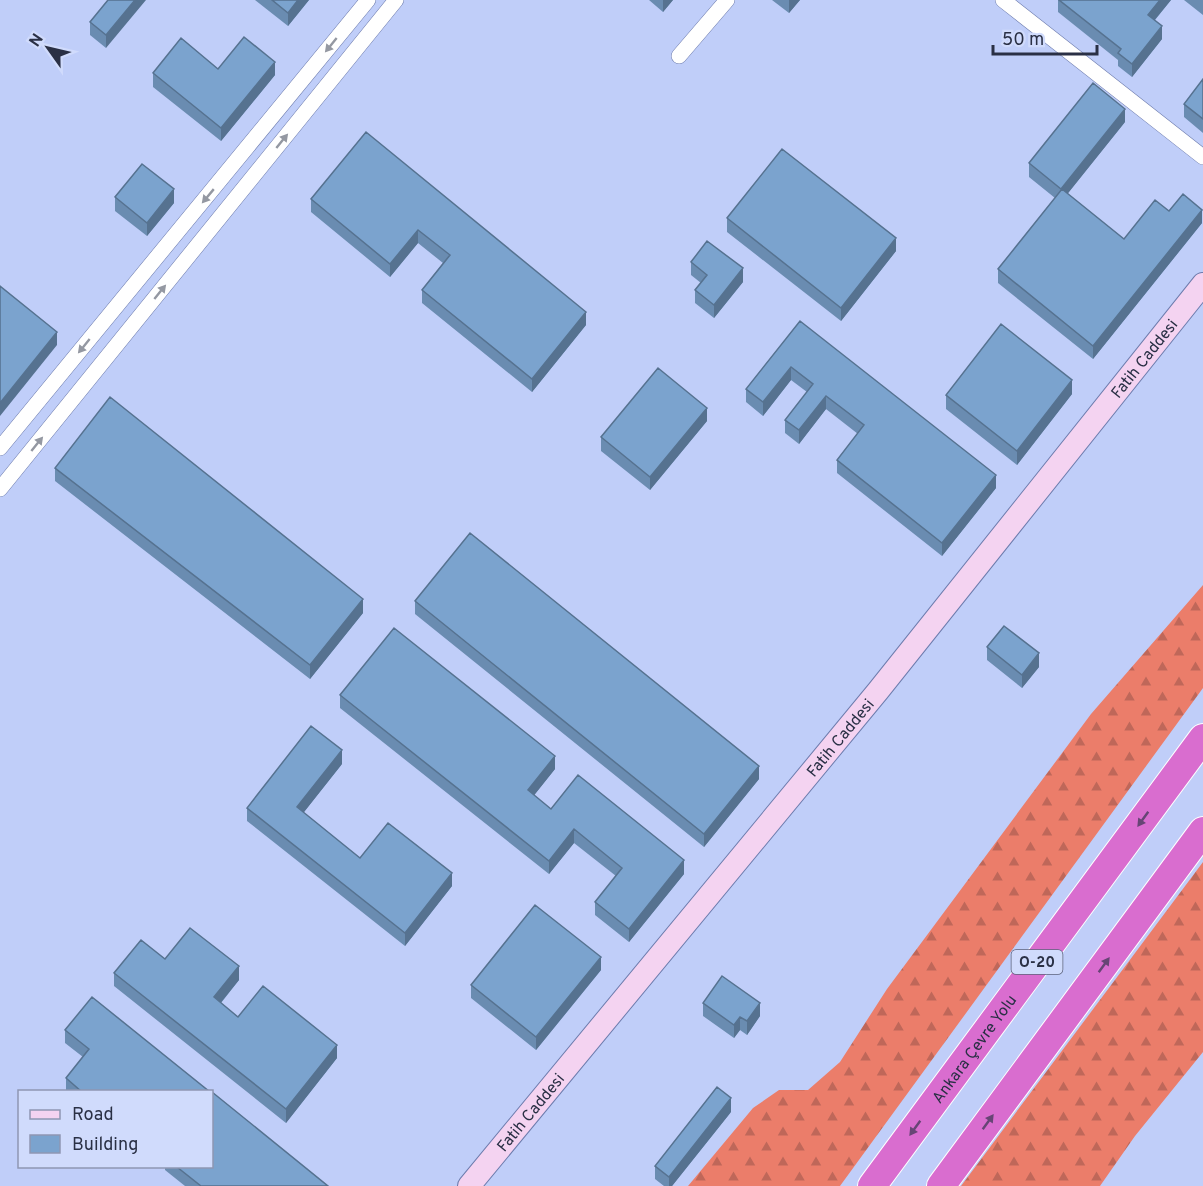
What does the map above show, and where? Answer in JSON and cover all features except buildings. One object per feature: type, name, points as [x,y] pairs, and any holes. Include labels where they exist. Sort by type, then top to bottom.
[{"type":"highway","points":[[1167,787],[1203,732]]},
{"type":"highway","name":"Ankara Çevre Yolu","points":[[872,1186],[1203,738]]},
{"type":"highway","points":[[941,1186],[1203,831]]},
{"type":"street","points":[[0,448],[368,0]]},
{"type":"street","points":[[0,489],[396,0]]},
{"type":"street","points":[[678,56],[727,0]]},
{"type":"street","points":[[1003,0],[1203,157]]},
{"type":"street","name":"Fatih Caddesi","points":[[469,1186],[878,691],[1203,284]]},
{"type":"green space","points":[[1203,585],[1203,688],[840,1186],[688,1186],[753,1108],[779,1090],[808,1090],[840,1062],[887,989],[1091,714]]},
{"type":"green space","points":[[1203,862],[1203,1052],[1135,1136],[1100,1186],[961,1186]]}]
